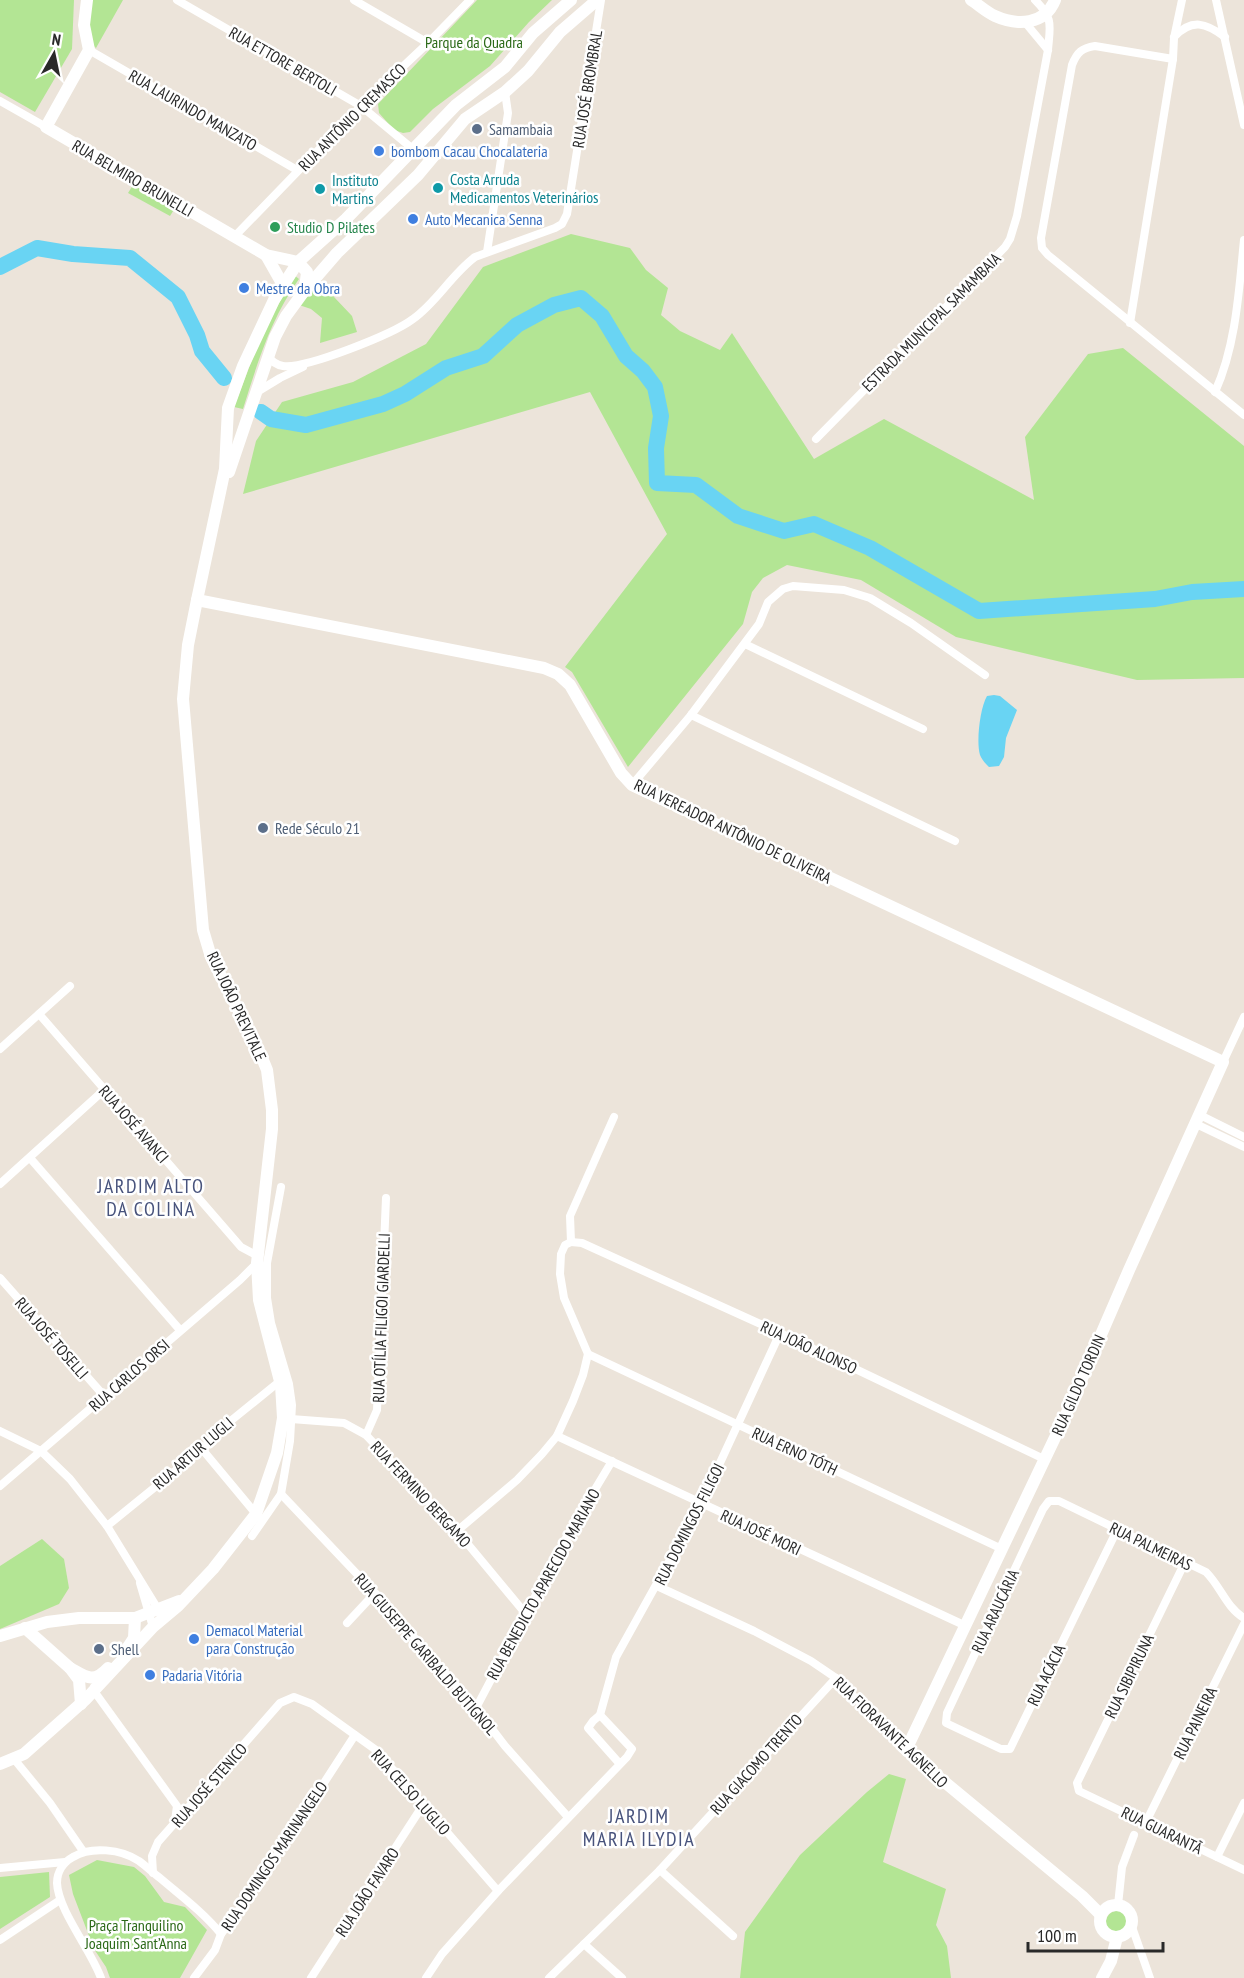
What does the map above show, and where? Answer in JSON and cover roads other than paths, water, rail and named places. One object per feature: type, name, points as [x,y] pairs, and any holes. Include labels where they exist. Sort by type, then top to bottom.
[{"type":"main road","points":[[46,127],[89,50],[84,25],[87,0]]},
{"type":"main road","name":"RUA JOÃO PREVITALE","points":[[14,1759],[43,1738],[94,1691],[153,1627],[151,1615],[186,1596],[213,1569],[256,1514],[273,1468],[281,1436],[283,1418],[280,1381],[259,1300],[257,1259],[268,1176],[272,1110],[267,1070],[211,957],[203,930],[183,699],[188,645],[196,600],[225,469],[228,408],[243,366],[274,300],[298,262],[346,219],[456,105],[505,67],[533,33],[571,0]]},
{"type":"main road","name":"RUA JOÃO PREVITALE","points":[[220,496],[268,356],[286,316],[304,290],[337,253],[418,174],[465,119],[505,92],[528,71],[560,32],[599,0]]},
{"type":"main road","points":[[971,0],[992,15],[1007,21],[1035,21],[1048,13],[1055,0]]},
{"type":"main road","name":"RUA BELMIRO BRUNELLI","points":[[46,127],[135,181],[266,255],[298,262]]},
{"type":"main road","name":"RUA BELMIRO BRUNELLI","points":[[266,255],[283,285]]},
{"type":"main road","points":[[298,262],[307,272],[304,290]]},
{"type":"main road","points":[[228,408],[235,419],[248,417]]},
{"type":"main road","name":"RUA VEREADOR ANTÔNIO DE OLIVEIRA","points":[[196,600],[544,668],[558,674],[570,685],[621,773],[632,785],[1223,1062]]},
{"type":"main road","name":"RUA GILDO TORDIN","points":[[906,1750],[1071,1404],[1223,1062]]},
{"type":"main road","points":[[0,1636],[47,1622],[151,1615]]},
{"type":"main road","points":[[70,1668],[91,1678],[102,1675],[130,1645],[136,1631],[151,1615]]},
{"type":"main road","points":[[25,1628],[70,1668],[80,1680],[81,1704]]},
{"type":"main road","name":"RUA FIORAVANTE AGNELLO","points":[[906,1750],[1082,1896],[1101,1915]]},
{"type":"main road","points":[[0,1764],[14,1759]]},
{"type":"main road","points":[[1118,1905],[1123,1906],[1130,1914],[1131,1924],[1126,1933],[1112,1937],[1103,1931],[1099,1920],[1107,1907],[1118,1905]]},
{"type":"main road","points":[[1102,1978],[1111,1960],[1117,1937]]},
{"type":"street","name":"RUA ETTORE BERTOLI","points":[[177,0],[361,106],[414,150]]},
{"type":"street","points":[[354,0],[428,43]]},
{"type":"street","name":"RUA ANTÔNIO CREMASCO","points":[[234,236],[361,106],[470,0]]},
{"type":"street","name":"RUA JOSÉ BROMBRAL","points":[[487,252],[555,228],[562,224],[567,214],[599,0]]},
{"type":"street","points":[[1035,0],[1048,13]]},
{"type":"street","points":[[1204,25],[1215,13],[1216,0]]},
{"type":"street","points":[[1216,0],[1244,124]]},
{"type":"street","points":[[1182,2],[1186,21],[1191,24],[1204,25],[1226,38]]},
{"type":"street","points":[[1130,323],[1173,59],[1174,38],[1182,2]]},
{"type":"street","name":"ESTRADA MUNICIPAL SAMAMBAIA","points":[[816,439],[1005,247],[1010,239],[1017,216],[1048,50],[1050,22],[1048,13]]},
{"type":"street","points":[[1024,21],[1048,50]]},
{"type":"street","points":[[1174,38],[1191,24]]},
{"type":"street","points":[[1173,59],[1095,46],[1086,47],[1078,52],[1072,65],[1041,238],[1042,248],[1244,415]]},
{"type":"street","name":"RUA LAURINDO MANZATO","points":[[89,50],[297,170]]},
{"type":"street","points":[[257,392],[312,363],[411,321],[425,309],[465,264],[487,252],[508,113],[505,92]]},
{"type":"street","name":"RUA BELMIRO BRUNELLI","points":[[0,101],[46,127]]},
{"type":"street","points":[[1215,392],[1223,374],[1242,286],[1244,240]]},
{"type":"street","points":[[268,356],[272,362],[281,366],[312,363]]},
{"type":"street","points":[[632,785],[691,715],[759,624],[768,602],[783,589],[793,586],[844,590],[870,598],[911,623],[985,675]]},
{"type":"street","points":[[745,644],[923,729]]},
{"type":"street","points":[[691,715],[955,841]]},
{"type":"street","points":[[0,1048],[70,986]]},
{"type":"street","name":"RUA JOSÉ AVANCI","points":[[39,1014],[240,1248],[257,1259]]},
{"type":"street","name":"RUA GILDO TORDIN","points":[[1223,1062],[1244,1017]]},
{"type":"street","points":[[0,1184],[104,1090]]},
{"type":"street","points":[[457,1531],[517,1480],[557,1436],[582,1375],[588,1353],[564,1298],[560,1274],[561,1254],[565,1245],[571,1242],[570,1216],[614,1116]]},
{"type":"street","points":[[1196,1119],[1244,1137]]},
{"type":"street","points":[[1196,1119],[1244,1147]]},
{"type":"street","points":[[30,1158],[180,1330]]},
{"type":"street","points":[[252,1536],[281,1494],[290,1441],[289,1384],[271,1323],[267,1298],[267,1263],[281,1187]]},
{"type":"street","name":"RUA OTÍLIA FILIGOI GIARDELLI","points":[[366,1434],[377,1410],[386,1198]]},
{"type":"street","name":"RUA JOÃO ALONSO","points":[[571,1242],[582,1242],[780,1333],[1044,1459]]},
{"type":"street","name":"RUA CARLOS ORSI","points":[[0,1486],[240,1280],[257,1259]]},
{"type":"street","name":"RUA JOSÉ TOSELLI","points":[[0,1278],[105,1397]]},
{"type":"street","name":"RUA DOMINGOS FILIGOI","points":[[620,1763],[588,1728],[600,1715],[616,1657],[701,1504],[780,1333]]},
{"type":"street","name":"RUA ERNO TÓTH","points":[[588,1353],[1002,1549]]},
{"type":"street","name":"RUA ARTUR LUGLI","points":[[107,1526],[202,1449],[233,1419],[280,1381]]},
{"type":"street","name":"RUA FERMINO BERGAMO","points":[[291,1419],[344,1423],[366,1434],[457,1531],[525,1613]]},
{"type":"street","points":[[0,1431],[41,1451],[70,1479],[107,1526],[137,1574],[151,1615]]},
{"type":"street","name":"RUA JOSÉ MORI","points":[[557,1436],[966,1626]]},
{"type":"street","points":[[202,1449],[256,1514]]},
{"type":"street","name":"RUA BENEDICTO APARECIDO MARIANO","points":[[476,1708],[567,1536],[612,1461]]},
{"type":"street","name":"RUA GIUSEPPE GARIBALDI BUTIGNOL","points":[[281,1494],[375,1593],[568,1817]]},
{"type":"street","name":"RUA PALMEIRAS","points":[[1043,1509],[1050,1501],[1059,1501],[1206,1572],[1214,1580],[1234,1612],[1244,1618]]},
{"type":"street","name":"RUA ARAUCÁRIA","points":[[947,1713],[1043,1509]]},
{"type":"street","name":"RUA ACÁCIA","points":[[947,1713],[946,1723],[1001,1749],[1010,1749],[1117,1530]]},
{"type":"street","name":"RUA SIBIPIRUNA","points":[[1079,1791],[1077,1784],[1185,1562]]},
{"type":"street","name":"RUA FIORAVANTE AGNELLO","points":[[657,1586],[785,1647],[836,1678],[906,1750]]},
{"type":"street","points":[[347,1623],[375,1593]]},
{"type":"street","name":"RUA PAINEIRA","points":[[1146,1822],[1244,1624]]},
{"type":"street","points":[[91,1678],[94,1691],[177,1806],[176,1817],[171,1828]]},
{"type":"street","name":"RUA GIACOMO TRENTO","points":[[549,1978],[660,1870],[836,1678]]},
{"type":"street","name":"RUA CELSO LUGLIO","points":[[280,1703],[294,1697],[312,1704],[376,1750],[498,1891]]},
{"type":"street","name":"RUA JOSÉ STENICO","points":[[153,1873],[152,1856],[158,1842],[280,1703]]},
{"type":"street","points":[[426,1978],[442,1954],[498,1891],[632,1749],[600,1715]]},
{"type":"street","name":"RUA DOMINGOS MARINANGELO","points":[[194,1978],[215,1950],[221,1934],[261,1880],[355,1735]]},
{"type":"street","points":[[14,1759],[68,1827],[83,1851]]},
{"type":"street","name":"RUA GUARANTÃ","points":[[1079,1791],[1244,1870]]},
{"type":"street","points":[[1217,1857],[1244,1803]]},
{"type":"street","name":"RUA JOÃO FAVARO","points":[[311,1978],[423,1805]]},
{"type":"street","points":[[1118,1905],[1122,1867],[1134,1835]]},
{"type":"street","points":[[0,1868],[65,1862],[83,1851],[100,1850],[122,1854],[138,1860],[208,1918],[221,1934]]},
{"type":"street","points":[[65,1862],[58,1877],[60,1900],[96,1964],[101,1978]]},
{"type":"street","points":[[660,1870],[733,1936]]},
{"type":"street","points":[[0,1940],[60,1900]]},
{"type":"street","points":[[1131,1924],[1150,1978]]},
{"type":"street","points":[[584,1944],[622,1978]]},
{"type":"water","points":[[987,696],[1000,696],[1017,710],[1006,738],[1004,757],[999,766],[989,767],[980,755],[979,734],[985,701]]},
{"type":"waterway","points":[[0,267],[37,248],[73,254],[130,258],[178,297],[197,335],[202,351],[224,378]]},
{"type":"waterway","points":[[261,412],[271,419],[306,425],[383,404],[405,394],[446,368],[483,356],[517,325],[554,305],[581,298],[602,316],[626,356],[643,371],[655,387],[661,416],[656,448],[657,483],[696,485],[738,516],[784,531],[814,524],[870,548],[979,611],[1155,599],[1192,592],[1244,589]]},
{"type":"place","name":"Samambaia","points":[[477,129]]},
{"type":"place","name":"bombom Cacau Chocalateria","points":[[379,151]]},
{"type":"place","name":"Costa Arruda Medicamentos Veterinários","points":[[438,188]]},
{"type":"place","name":"Instituto Martins","points":[[320,189]]},
{"type":"place","name":"Auto Mecanica Senna","points":[[413,219]]},
{"type":"place","name":"Studio D Pilates","points":[[275,227]]},
{"type":"place","name":"Mestre da Obra","points":[[244,288]]},
{"type":"place","name":"Rede Século 21","points":[[263,828]]},
{"type":"place","name":"Demacol Material para Construção","points":[[194,1639]]},
{"type":"place","name":"Shell","points":[[99,1649]]},
{"type":"place","name":"Padaria Vitória","points":[[150,1675]]},
{"type":"district","name":"JARDIM ALTO DA COLINA","points":[[151,1198]]},
{"type":"district","name":"JARDIM MARIA ILYDIA","points":[[639,1828]]},
{"type":"park label","name":"Parque da Quadra","points":[[474,42]]},
{"type":"park label","name":"Praça Tranquilino Joaquim Sant’Anna","points":[[136,1934]]}]
